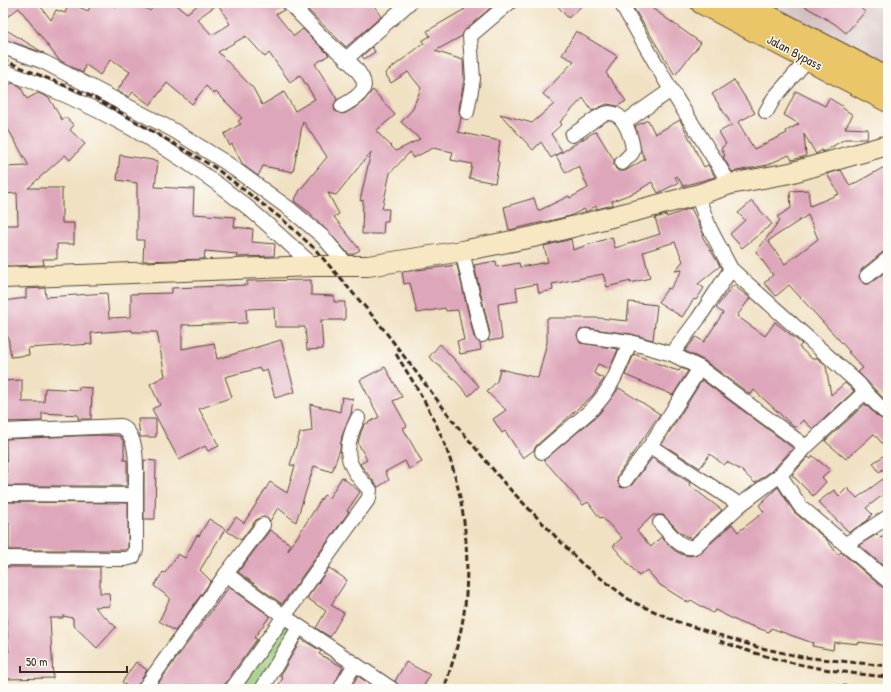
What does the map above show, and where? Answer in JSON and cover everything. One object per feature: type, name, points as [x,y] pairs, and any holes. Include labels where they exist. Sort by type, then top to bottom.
[{"type":"highway","name":"Jalan Bypass","points":[[702,3],[888,101]]},
{"type":"highway","name":"Jalan Bypass","points":[[743,3],[888,79]]},
{"type":"main road","points":[[3,278],[314,266],[368,266],[462,251],[533,237],[698,195],[730,184],[790,173],[888,145]]},
{"type":"street","points":[[289,3],[346,59],[364,84],[360,94],[342,106]]},
{"type":"street","points":[[346,59],[409,3]]},
{"type":"street","points":[[467,112],[474,79],[470,36],[509,3]]},
{"type":"street","points":[[621,3],[671,90],[730,184]]},
{"type":"street","points":[[3,47],[44,62],[173,130],[225,162],[291,210],[323,237],[349,267]]},
{"type":"street","points":[[766,112],[774,98],[808,58]]},
{"type":"street","points":[[3,71],[37,82],[106,115],[185,161],[246,206],[314,266]]},
{"type":"street","points":[[625,122],[671,90]]},
{"type":"street","points":[[572,135],[604,114],[616,115],[625,122],[633,149],[622,162]]},
{"type":"street","points":[[698,195],[710,229],[731,269],[854,379],[884,411]]},
{"type":"street","points":[[462,251],[482,335]]},
{"type":"street","points":[[868,276],[888,258]]},
{"type":"street","points":[[672,354],[698,319],[731,269]]},
{"type":"street","points":[[585,336],[630,342],[672,354],[700,368],[806,447]]},
{"type":"street","points":[[542,452],[597,403],[618,372],[630,342]]},
{"type":"street","points":[[625,480],[650,446],[700,368]]},
{"type":"street","points":[[660,523],[683,546],[689,548],[694,547],[740,505],[780,475],[806,447],[865,392]]},
{"type":"street","points":[[232,689],[369,498],[370,490],[355,472],[347,448],[349,436],[358,418]]},
{"type":"street","points":[[3,431],[121,426],[127,429],[133,438],[135,446],[136,494],[136,550],[132,557],[125,559],[3,558]]},
{"type":"street","points":[[650,446],[740,505]]},
{"type":"street","points":[[780,475],[800,506],[888,581]]},
{"type":"street","points":[[3,494],[136,494]]},
{"type":"street","points":[[846,544],[888,517]]},
{"type":"street","points":[[144,689],[263,524]]},
{"type":"street","points":[[226,574],[299,627],[392,689]]},
{"type":"street","points":[[262,689],[299,627]]},
{"type":"street","points":[[340,689],[355,664]]},
{"type":"shaded area","points":[[734,3],[888,3],[888,83]]},
{"type":"green space","points":[[285,624],[291,631],[260,689],[239,689]]},
{"type":"building","points":[[3,3],[38,3],[51,20],[56,10],[65,13],[69,3],[88,11],[92,3],[108,3],[116,7],[119,3],[137,3],[150,11],[156,3],[174,3],[187,13],[201,3],[281,3],[284,10],[276,14],[294,36],[303,29],[329,55],[315,64],[337,99],[334,106],[335,111],[342,114],[346,113],[361,104],[373,90],[395,115],[376,131],[396,151],[420,139],[401,122],[412,110],[421,88],[408,72],[391,83],[385,73],[424,43],[422,41],[430,36],[427,31],[465,9],[463,8],[470,3],[496,3],[465,30],[462,36],[435,51],[463,60],[464,79],[459,110],[461,118],[458,132],[500,141],[497,161],[499,162],[495,183],[469,178],[472,164],[451,160],[453,152],[433,148],[413,158],[410,152],[390,173],[382,209],[389,209],[388,221],[384,221],[383,234],[362,234],[363,200],[360,201],[371,152],[336,195],[328,193],[339,214],[334,217],[360,250],[353,254],[349,254],[310,213],[294,201],[300,190],[327,157],[303,121],[293,172],[263,166],[258,176],[243,165],[232,144],[230,146],[224,134],[241,124],[238,121],[242,118],[216,92],[214,94],[206,86],[192,104],[167,83],[150,105],[133,92],[129,97],[117,91],[130,72],[111,59],[100,75],[85,64],[83,73],[59,60],[19,8],[3,20]],"holes":[[[218,4],[230,24],[212,35],[197,19]],[[246,36],[265,57],[269,53],[290,82],[300,75],[315,99],[295,111],[284,92],[262,105],[253,88],[218,52]]]},
{"type":"building","points":[[301,3],[373,3],[381,17],[346,47]]},
{"type":"building","points":[[555,3],[585,3],[568,18]]},
{"type":"building","points":[[637,3],[645,3],[701,43],[675,75],[633,7]]},
{"type":"building","points":[[799,3],[855,3],[865,12],[846,33],[835,24]]},
{"type":"building","points":[[3,28],[44,53],[3,39]]},
{"type":"building","points":[[576,31],[617,56],[606,73],[626,101],[618,106],[607,104],[592,111],[583,98],[560,122],[562,124],[551,134],[562,151],[551,158],[541,142],[533,150],[500,114],[532,123],[554,104],[543,94],[574,61],[562,55]]},
{"type":"building","points":[[372,47],[375,52],[364,59],[362,56]]},
{"type":"building","points":[[734,80],[755,113],[738,122],[754,149],[787,133],[786,131],[799,124],[784,115],[796,91],[825,106],[829,98],[842,106],[841,107],[853,115],[845,128],[868,129],[867,139],[845,139],[823,152],[822,150],[816,154],[804,134],[806,156],[792,160],[789,155],[767,165],[732,172],[723,157],[725,156],[721,148],[726,144],[719,132],[732,125],[712,94]]},
{"type":"building","points":[[12,83],[20,86],[27,99],[38,93],[49,98],[62,120],[65,117],[74,125],[70,130],[85,144],[70,160],[65,155],[28,188],[62,188],[62,223],[74,223],[74,244],[57,244],[57,259],[43,259],[44,265],[4,266],[3,225],[18,225],[17,193],[3,194],[3,167],[29,166],[3,120],[3,115],[7,113],[3,105],[3,89]]},
{"type":"building","points":[[648,120],[655,134],[680,120],[704,167],[708,165],[715,177],[683,186],[677,176],[675,177],[678,183],[658,193],[652,182],[636,192],[612,201],[613,205],[597,209],[596,206],[586,212],[584,209],[570,216],[509,230],[504,207],[534,198],[538,211],[569,196],[570,198],[588,188],[579,166],[566,173],[556,156],[596,131],[614,160],[616,169],[619,171],[625,171],[645,159],[641,151],[635,126]]},
{"type":"building","points":[[120,155],[158,161],[155,187],[194,189],[193,214],[235,217],[234,227],[253,229],[252,242],[275,244],[274,256],[236,257],[237,254],[205,251],[204,259],[143,261],[144,240],[137,240],[137,183],[117,180]]},
{"type":"building","points":[[888,165],[888,251],[883,252],[862,269],[859,277],[864,284],[869,284],[888,270],[888,403],[858,372],[863,368],[848,352],[850,352],[789,285],[776,296],[764,283],[773,275],[756,252],[780,220],[777,217],[791,208],[790,191],[808,190],[810,206],[839,194],[827,174],[841,170],[850,186]],"holes":[[[808,215],[818,239],[785,264],[768,241]]]},
{"type":"building","points":[[752,201],[772,224],[742,248],[730,234],[745,220],[738,213]]},
{"type":"building","points":[[691,208],[704,235],[702,236],[720,266],[698,284],[704,288],[696,300],[694,299],[682,317],[658,302],[668,288],[670,289],[682,270],[675,271],[683,261],[675,242],[643,252],[650,278],[607,287],[603,274],[552,284],[553,290],[539,293],[537,284],[516,288],[518,301],[498,304],[502,339],[488,341],[490,333],[474,265],[496,261],[497,267],[519,263],[520,267],[548,262],[544,246],[571,239],[573,250],[612,237],[615,248],[660,234],[655,218],[666,215],[667,217]]},
{"type":"building","points":[[457,265],[474,337],[480,343],[481,350],[460,354],[457,341],[464,340],[458,310],[446,311],[445,308],[417,313],[410,283],[404,284],[402,272]]},
{"type":"building","points":[[311,280],[311,295],[334,296],[334,302],[345,302],[345,320],[321,320],[323,349],[307,350],[305,327],[275,327],[274,308],[246,309],[247,323],[182,325],[182,349],[214,343],[217,359],[281,340],[295,392],[275,398],[267,369],[261,371],[260,368],[225,377],[232,397],[199,409],[219,446],[208,451],[205,446],[179,460],[152,409],[160,405],[150,384],[165,376],[157,332],[132,332],[132,330],[91,333],[92,344],[28,348],[29,355],[11,357],[8,337],[3,337],[3,301],[26,298],[26,289],[45,288],[46,297],[107,293],[109,318],[131,317],[131,294],[172,293],[172,288],[247,285],[247,281]]},
{"type":"building","points":[[733,285],[750,298],[737,316],[765,336],[775,322],[802,344],[799,347],[812,359],[817,358],[826,366],[831,395],[845,383],[854,391],[813,429],[803,420],[795,428],[754,390],[751,395],[705,361],[685,351],[696,337],[704,342],[723,313],[716,308]]},
{"type":"building","points":[[629,302],[657,305],[653,340],[631,334],[586,328],[579,331],[577,335],[580,343],[618,349],[615,357],[609,369],[598,364],[594,373],[604,379],[592,396],[536,446],[534,450],[523,458],[505,431],[502,433],[493,419],[506,410],[487,392],[497,381],[500,369],[538,378],[547,342],[547,318],[599,318],[627,321]]},
{"type":"building","points":[[440,344],[479,386],[469,396],[452,377],[429,357]]},
{"type":"building","points":[[634,354],[669,368],[679,371],[681,368],[688,371],[673,395],[625,375]]},
{"type":"building","points":[[385,367],[402,397],[393,401],[407,426],[403,428],[422,462],[409,469],[405,461],[385,472],[389,480],[378,487],[360,464],[367,460],[358,443],[361,432],[364,425],[379,417],[360,380]]},
{"type":"building","points":[[22,380],[22,402],[44,402],[45,388],[79,390],[79,387],[92,388],[91,419],[78,419],[78,415],[42,413],[42,421],[3,422],[3,381]]},
{"type":"building","points":[[702,380],[793,448],[774,469],[755,483],[741,470],[727,462],[724,465],[710,454],[700,468],[662,444]]},
{"type":"building","points":[[619,388],[660,414],[618,475],[617,479],[620,487],[624,488],[632,485],[652,458],[690,483],[689,485],[722,510],[691,539],[681,533],[663,515],[653,515],[637,531],[651,547],[661,537],[674,550],[681,554],[689,556],[699,554],[732,524],[738,532],[764,512],[759,505],[778,487],[794,512],[827,540],[838,555],[841,552],[882,587],[888,589],[888,646],[859,642],[859,644],[834,642],[833,650],[812,646],[813,643],[771,628],[769,632],[746,624],[745,625],[715,610],[713,613],[691,600],[689,603],[660,585],[647,570],[639,576],[613,546],[622,538],[602,517],[600,518],[588,502],[583,505],[544,460],[598,415]]},
{"type":"building","points":[[342,397],[353,399],[351,414],[342,436],[340,449],[332,472],[314,466],[296,522],[278,508],[270,521],[264,517],[256,520],[241,540],[227,531],[236,517],[244,523],[270,482],[287,493],[295,466],[290,465],[300,433],[312,431],[310,404],[340,412]]},
{"type":"building","points":[[865,404],[878,417],[882,419],[888,418],[888,450],[874,434],[846,459],[825,441]]},
{"type":"building","points":[[138,419],[156,419],[156,437],[140,437]]},
{"type":"building","points":[[100,435],[120,436],[124,442],[124,460],[127,460],[127,486],[7,486],[6,439]]},
{"type":"building","points":[[888,453],[888,466],[879,472],[873,463]]},
{"type":"building","points":[[813,456],[830,470],[822,477],[826,482],[813,496],[792,475],[808,457],[811,459]]},
{"type":"building","points":[[144,460],[156,461],[155,519],[144,519]]},
{"type":"building","points":[[342,477],[360,492],[347,511],[349,512],[282,604],[238,572],[270,530],[290,544],[288,551],[324,495],[329,498]]},
{"type":"building","points":[[883,479],[888,486],[888,491],[866,508],[872,514],[867,521],[849,532],[818,502],[834,490],[839,496],[847,488],[857,498]]},
{"type":"building","points":[[3,502],[128,503],[128,548],[124,550],[9,550],[9,523],[3,523]]},
{"type":"building","points":[[209,519],[225,529],[200,570],[211,581],[175,631],[159,621],[170,598],[154,586],[178,554],[185,558],[197,535],[199,536]]},
{"type":"building","points":[[888,533],[888,570],[859,545],[877,534],[881,538]]},
{"type":"building","points":[[5,567],[100,567],[100,593],[109,593],[110,606],[94,607],[116,627],[97,648],[73,625],[73,618],[63,616],[63,618],[50,618],[53,678],[6,679],[6,652],[9,652],[5,607]]},
{"type":"building","points":[[329,568],[347,580],[331,605],[344,613],[330,637],[316,628],[326,611],[307,598]]},
{"type":"building","points":[[229,587],[270,616],[254,638],[257,639],[221,689],[154,689]]},
{"type":"building","points":[[301,639],[321,651],[319,654],[343,667],[332,689],[276,689],[283,678],[280,676]]},
{"type":"building","points":[[136,662],[147,670],[136,689],[131,689],[122,682]]},
{"type":"building","points":[[406,662],[430,675],[422,689],[400,689],[395,681]]},
{"type":"building","points":[[358,676],[377,689],[350,689]]},
{"type":"railway","points":[[3,60],[95,98],[214,167],[282,219],[314,248],[378,322],[454,422],[505,484],[582,564],[631,601],[678,622],[757,647],[802,657],[888,666]]},
{"type":"railway","points":[[396,354],[423,399],[441,435],[456,479],[461,502],[467,571],[465,606],[458,642],[444,689]]},
{"type":"railway","points":[[720,641],[761,655],[803,665],[888,677]]},
{"type":"railway","points":[[807,689],[840,686],[887,689]]}]
